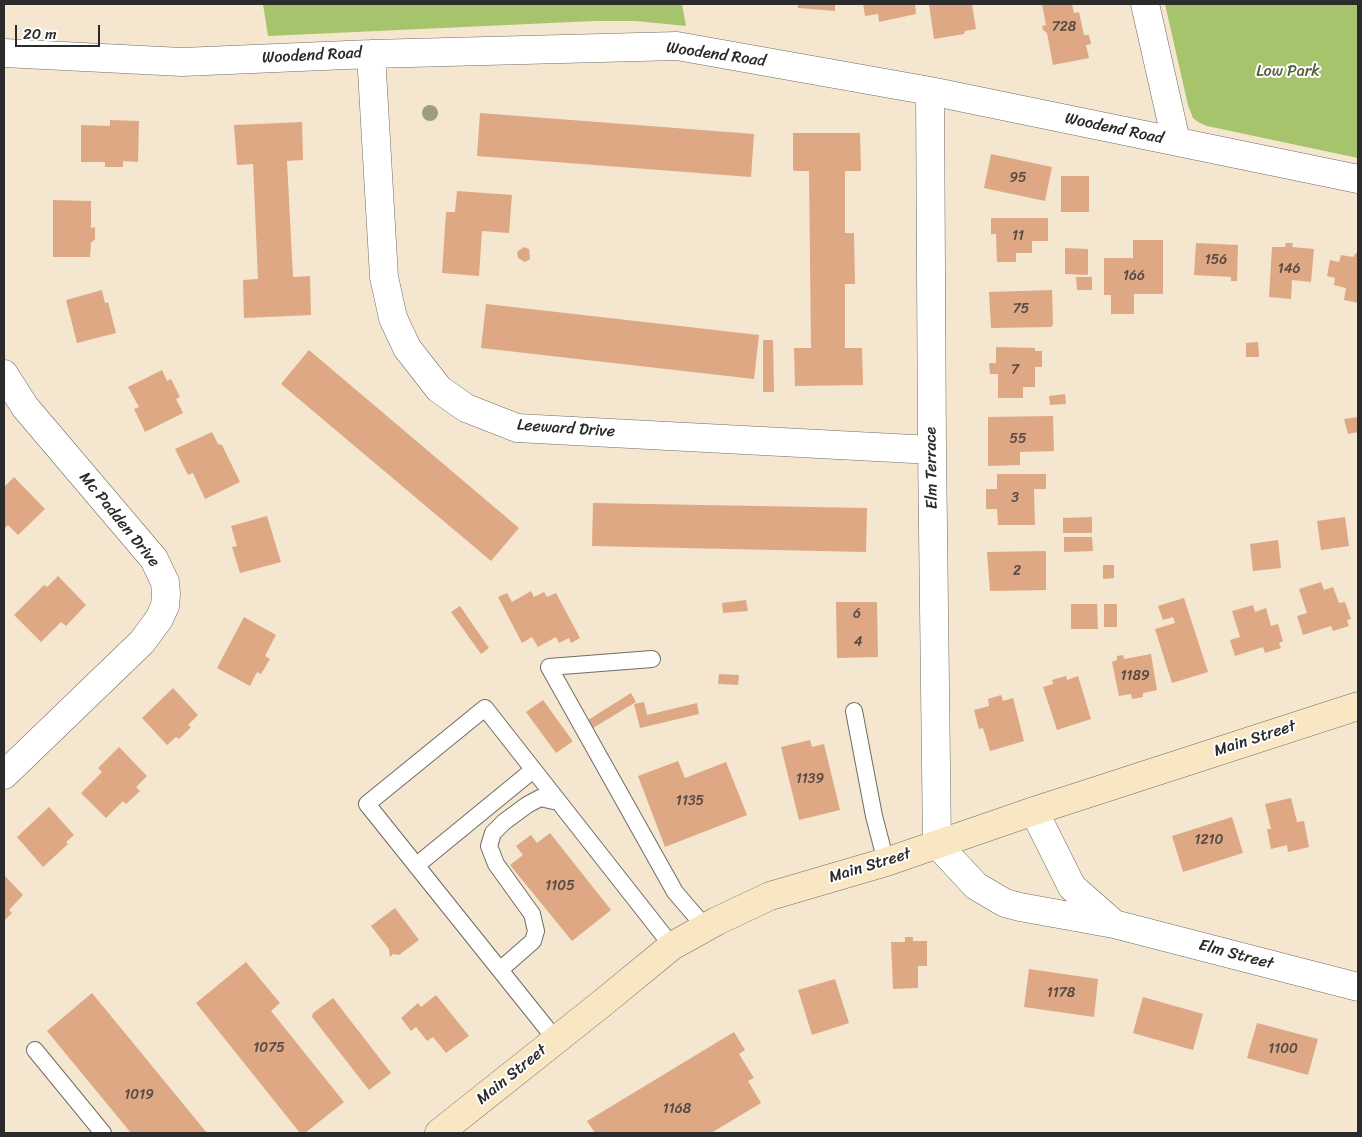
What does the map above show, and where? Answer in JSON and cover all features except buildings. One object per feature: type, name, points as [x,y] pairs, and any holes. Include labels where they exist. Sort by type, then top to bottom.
[{"type":"main road","name":"Main Street","points":[[439,1133],[672,946],[770,896],[886,862],[1034,811],[1358,706]]},
{"type":"street","points":[[1145,4],[1176,141]]},
{"type":"street","name":"Woodend Road","points":[[4,53],[182,62],[370,54],[677,46],[930,91],[1358,180]]},
{"type":"street","name":"Leeward Drive","points":[[370,54],[384,277],[393,318],[407,348],[434,382],[439,388],[466,408],[517,428],[932,450]]},
{"type":"street","name":"Elm Terrace","points":[[930,91],[937,844]]},
{"type":"street","name":"Mc Padden Drive","points":[[4,374],[25,407],[154,559],[165,582],[166,594],[165,606],[159,619],[142,642],[4,775]]},
{"type":"street","name":"Elm Street","points":[[1034,811],[1072,888],[1114,924]]},
{"type":"street","name":"Elm Street","points":[[937,844],[976,886],[993,897],[1020,907],[1114,924],[1358,987]]},
{"type":"lane","points":[[652,659],[549,667],[675,892],[705,928]]},
{"type":"lane","points":[[556,1040],[367,804],[485,708],[672,946]]},
{"type":"lane","points":[[854,710],[874,816],[886,862]]},
{"type":"lane","points":[[417,865],[533,770]]},
{"type":"lane","points":[[500,970],[533,941],[536,931],[532,914],[496,864],[489,846],[493,833],[504,822],[540,798],[558,802]]},
{"type":"lane","points":[[35,1050],[102,1133]]},
{"type":"green space","points":[[263,4],[682,4],[686,26],[636,21],[594,21],[268,36]]},
{"type":"green space","name":"Low Park","points":[[1165,4],[1358,4],[1358,158],[1207,126],[1198,122],[1193,118],[1188,105]]}]
